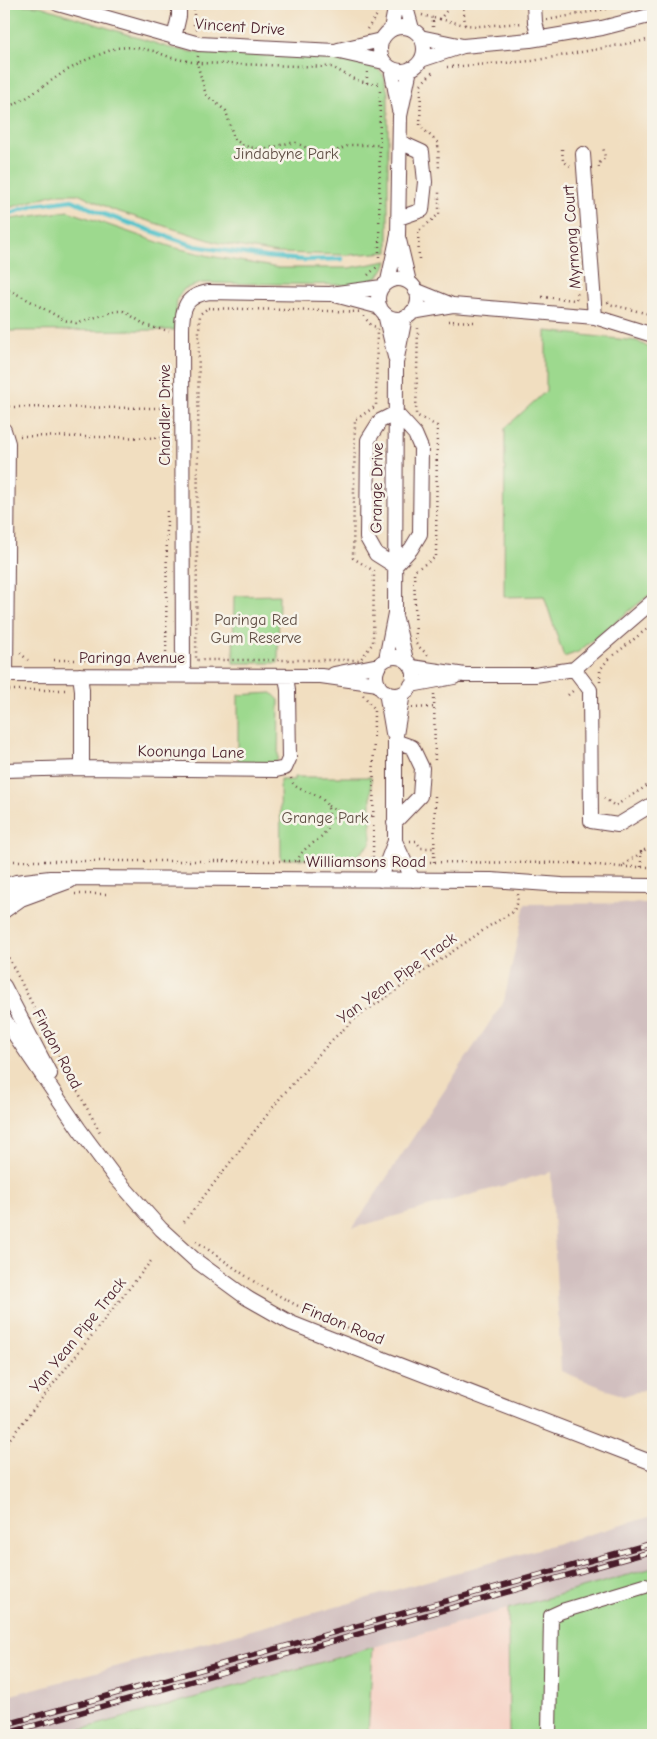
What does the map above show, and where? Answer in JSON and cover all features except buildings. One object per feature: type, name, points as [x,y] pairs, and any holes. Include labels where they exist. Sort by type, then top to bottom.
[{"type":"street","name":"Vincent Drive","points":[[58,4],[199,44],[335,51],[387,65],[398,71],[402,81]]},
{"type":"street","points":[[174,38],[179,16],[179,4]]},
{"type":"street","points":[[387,65],[380,51],[381,40],[391,29],[396,4]]},
{"type":"street","points":[[405,4],[424,50],[421,60],[402,81],[398,235],[385,284],[378,298],[382,311],[397,318],[409,315],[431,314],[453,305]]},
{"type":"street","points":[[534,4],[535,22],[540,38]]},
{"type":"street","points":[[421,60],[463,46],[540,38],[602,28],[653,15]]},
{"type":"street","points":[[391,29],[400,27],[463,46]]},
{"type":"street","name":"Vincent Drive","points":[[335,51],[381,40]]},
{"type":"street","points":[[398,218],[422,210],[425,182],[422,152],[400,142]]},
{"type":"street","name":"Myrnong Court","points":[[583,154],[595,317]]},
{"type":"street","points":[[398,235],[412,286],[418,300],[409,315]]},
{"type":"street","points":[[385,284],[398,278],[453,305],[595,317],[653,335]]},
{"type":"street","name":"Chandler Drive","points":[[183,675],[175,330],[183,310],[187,303],[201,293],[330,294],[385,284]]},
{"type":"street","name":"Chandler Drive","points":[[330,294],[382,311]]},
{"type":"street","name":"Grange Drive","points":[[382,311],[396,363],[395,613],[409,664]]},
{"type":"street","name":"Grange Drive","points":[[396,363],[409,315]]},
{"type":"street","points":[[396,413],[414,434],[421,448],[420,534],[411,549],[394,566],[376,554],[367,538],[368,440],[380,421],[396,413]]},
{"type":"street","points":[[5,433],[8,443],[5,675]]},
{"type":"street","points":[[382,688],[395,695],[434,676],[535,675],[574,668],[653,601]]},
{"type":"street","name":"Grange Drive","points":[[383,662],[395,613]]},
{"type":"street","points":[[395,741],[382,688],[376,675],[383,662],[395,657],[434,676]]},
{"type":"street","name":"Paringa Avenue","points":[[320,676],[383,662]]},
{"type":"street","points":[[380,880],[394,841],[395,741],[407,689],[414,675],[409,664]]},
{"type":"street","points":[[574,668],[590,690],[591,821],[618,825],[653,804]]},
{"type":"street","name":"Paringa Avenue","points":[[5,675],[320,676],[382,688]]},
{"type":"street","points":[[80,675],[82,690],[82,768]]},
{"type":"street","points":[[286,676],[289,760],[286,768]]},
{"type":"street","points":[[394,823],[420,796],[422,768],[412,747],[395,741]]},
{"type":"street","name":"Koonunga Lane","points":[[4,770],[82,768],[276,770],[286,768]]},
{"type":"street","points":[[394,841],[414,880]]},
{"type":"street","name":"Williamsons Road","points":[[4,886],[16,882],[50,878],[518,881],[562,885],[653,886]]},
{"type":"street","points":[[4,911],[21,899],[78,878]]},
{"type":"street","name":"Williamsons Road","points":[[4,897],[17,892],[78,878]]},
{"type":"street","name":"Findon Road","points":[[4,986],[78,1129]]},
{"type":"street","name":"Findon Road","points":[[4,1019],[78,1129],[114,1176],[161,1229],[219,1279],[247,1298],[291,1323],[653,1463]]},
{"type":"street","points":[[549,1735],[551,1616],[645,1586]]},
{"type":"path","points":[[194,4],[194,25],[198,32],[199,44],[197,63],[206,95],[226,111],[234,139],[244,146],[263,150],[288,143],[296,143],[320,154],[331,153],[350,145],[380,145]]},
{"type":"path","points":[[365,31],[377,15],[377,4]]},
{"type":"path","points":[[463,4],[465,25]]},
{"type":"path","points":[[447,67],[532,61],[653,39]]},
{"type":"path","points":[[4,109],[26,98],[64,72],[86,60],[116,48],[130,47],[154,51],[172,58],[197,63],[332,67],[367,84],[402,81],[437,68]]},
{"type":"path","points":[[365,289],[364,280],[378,265],[380,145],[402,81]]},
{"type":"path","points":[[402,81],[420,126],[438,143],[439,176]]},
{"type":"path","points":[[599,172],[598,164],[605,158],[603,146]]},
{"type":"path","points":[[562,149],[563,160],[571,167]]},
{"type":"path","points":[[419,266],[418,232],[439,214],[439,186]]},
{"type":"path","points":[[537,297],[576,300],[578,285]]},
{"type":"path","points":[[4,288],[64,320],[76,323],[116,311],[124,311],[147,326],[199,331]]},
{"type":"path","points":[[608,294],[608,304],[653,315]]},
{"type":"path","points":[[208,308],[364,312],[364,317],[372,326],[377,326],[376,406],[355,420],[353,558],[374,571],[373,643],[360,660],[196,660],[199,331],[200,314],[208,308]]},
{"type":"path","points":[[435,764],[436,707],[434,660],[416,644],[414,572],[436,557],[437,426],[416,415],[418,327],[431,314],[480,322]]},
{"type":"path","points":[[169,340],[175,330]]},
{"type":"path","points":[[4,407],[169,408]]},
{"type":"path","points":[[168,432],[168,447]]},
{"type":"path","points":[[5,433],[168,438]]},
{"type":"path","points":[[46,660],[166,660],[168,505]]},
{"type":"path","points":[[600,688],[600,670],[608,659],[653,624]]},
{"type":"path","points":[[19,652],[27,660],[37,660]]},
{"type":"path","points":[[4,861],[374,861],[374,708],[358,689]]},
{"type":"path","points":[[4,690],[82,690]]},
{"type":"path","points":[[286,768],[291,782],[315,794],[328,806],[342,814],[374,816]]},
{"type":"path","points":[[601,796],[615,806],[653,782]]},
{"type":"path","points":[[434,862],[435,792]]},
{"type":"path","points":[[297,862],[304,849],[325,834],[329,821],[328,806]]},
{"type":"path","points":[[329,821],[342,814]]},
{"type":"path","points":[[621,866],[653,844]]},
{"type":"path","points":[[641,867],[642,851]]},
{"type":"path","points":[[405,862],[572,863],[653,867]]},
{"type":"path","name":"Yan Yean Pipe Track","points":[[184,1222],[281,1097],[331,1041],[357,1018],[398,989],[491,925],[514,912],[517,904],[518,881]]},
{"type":"path","points":[[4,948],[65,1068],[104,1138]]},
{"type":"path","points":[[194,1239],[256,1283]]},
{"type":"path","name":"Yan Yean Pipe Track","points":[[4,1446],[151,1261]]},
{"type":"shaded area","points":[[653,903],[653,1387],[623,1396],[561,1371],[551,1172],[353,1228],[504,1001],[525,904]]},
{"type":"shaded area","points":[[653,1516],[653,1568],[61,1735],[4,1735],[4,1697],[329,1609]]},
{"type":"shaded area","points":[[508,1609],[509,1735],[368,1735],[373,1647]]},
{"type":"green space","name":"Jindabyne Park","points":[[4,4],[40,6],[170,48],[198,53],[327,57],[376,68],[383,74],[388,93],[388,252],[349,255],[277,253],[219,243],[113,210],[80,194],[55,194],[12,207],[4,207]]},
{"type":"green space","points":[[68,211],[172,247],[210,256],[279,268],[349,268],[387,261],[379,276],[355,285],[202,283],[184,289],[177,299],[175,330],[4,331],[4,220]]},
{"type":"green space","points":[[546,331],[637,341],[653,350],[653,592],[578,652],[564,657],[544,596],[504,597],[505,428],[546,391]]},
{"type":"green space","name":"Paringa Red Gum Reserve","points":[[279,595],[278,663],[233,663],[234,596]]},
{"type":"green space","points":[[272,693],[279,700],[278,759],[273,765],[238,765],[238,695]]},
{"type":"green space","name":"Grange Park","points":[[294,777],[371,777],[371,843],[354,859],[281,859],[280,780],[294,780]]},
{"type":"green space","points":[[653,1568],[653,1735],[509,1735],[508,1609]]},
{"type":"green space","points":[[373,1647],[368,1735],[61,1735],[333,1659]]},
{"type":"waterway","points":[[4,215],[36,205],[72,200],[103,214],[195,246],[266,257],[304,260],[342,259]]},
{"type":"railway","points":[[4,1725],[653,1543]]},
{"type":"railway","points":[[4,1734],[653,1551]]}]
